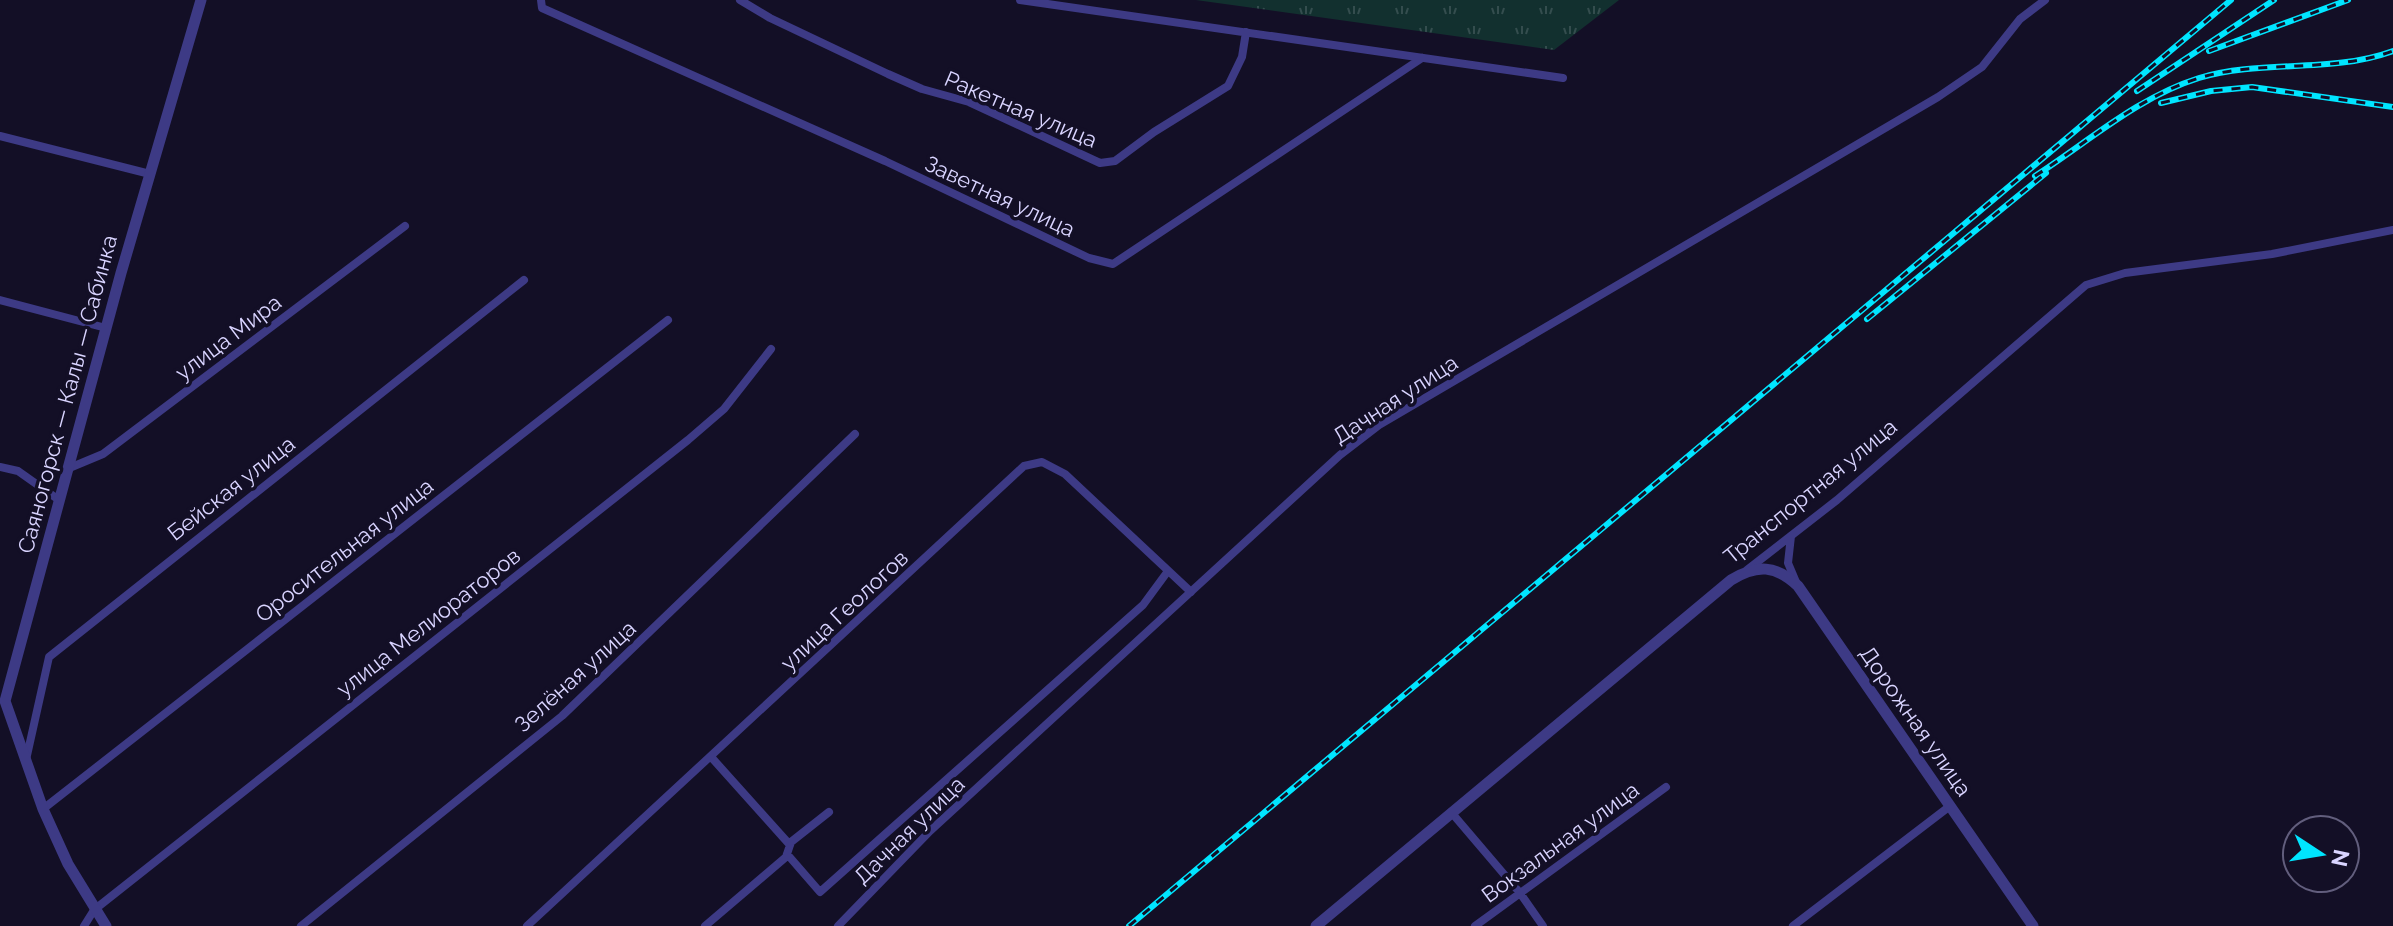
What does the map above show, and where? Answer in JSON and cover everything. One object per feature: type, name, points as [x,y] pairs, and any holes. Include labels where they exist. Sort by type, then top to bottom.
[{"type":"street","name":"Саяногорск — Калы — Сабинка","points":[[5,701],[106,328],[201,0]]},
{"type":"street","name":"Заветная улица","points":[[541,0],[542,8],[927,180],[1089,258],[1113,264],[1422,58]]},
{"type":"street","name":"Ракетная улица","points":[[740,0],[770,18],[888,74],[922,89],[969,102],[1100,163],[1115,161],[1154,132],[1228,86],[1242,57],[1246,32]]},
{"type":"street","points":[[1020,0],[1563,78]]},
{"type":"street","name":"Дачная улица","points":[[838,926],[930,831],[1340,455],[1379,425],[1938,97],[1982,67],[2020,19],[2045,0]]},
{"type":"street","points":[[0,136],[150,174]]},
{"type":"street","name":"улица Мира","points":[[67,469],[103,454],[405,226]]},
{"type":"street","name":"Транспортная улица","points":[[1316,926],[1451,812],[1837,500],[2086,285],[2125,273],[2272,254],[2393,230]]},
{"type":"street","name":"Бейская улица","points":[[25,765],[49,657],[524,280]]},
{"type":"street","points":[[0,300],[106,328]]},
{"type":"street","name":"Оросительная улица","points":[[43,809],[668,320]]},
{"type":"street","name":"улица Мелиораторов","points":[[84,926],[94,910],[688,440],[724,409],[771,349]]},
{"type":"street","name":"Зелёная улица","points":[[301,926],[562,716],[855,434]]},
{"type":"street","name":"улица Геологов","points":[[527,926],[1024,466],[1042,462],[1065,474],[1191,592]]},
{"type":"street","points":[[0,467],[18,471],[59,500]]},
{"type":"street","points":[[1791,536],[1788,563],[1798,586]]},
{"type":"street","points":[[1746,571],[1773,569],[1798,586]]},
{"type":"street","points":[[712,758],[820,892],[1143,605],[1168,571]]},
{"type":"street","name":"Дорожная улица","points":[[1798,586],[2033,926]]},
{"type":"street","points":[[5,701],[43,809],[94,910],[106,926]]},
{"type":"street","points":[[0,715],[5,701]]},
{"type":"street","name":"Вокзальная улица","points":[[1475,926],[1666,787]]},
{"type":"street","points":[[1793,926],[1950,806]]},
{"type":"street","points":[[705,926],[829,812]]},
{"type":"street","points":[[1451,812],[1520,893],[1543,926]]},
{"type":"green space","points":[[1196,0],[1619,0],[1554,50]]},
{"type":"railway","points":[[1129,926],[2231,0]]},
{"type":"railway","points":[[2137,91],[2274,0]]},
{"type":"railway","points":[[2209,51],[2348,0]]},
{"type":"railway","points":[[2035,176],[2134,108],[2199,78],[2247,69],[2345,62],[2393,51]]},
{"type":"railway","points":[[2161,103],[2211,91],[2252,87],[2393,107]]},
{"type":"railway","points":[[1867,319],[2046,173]]}]
